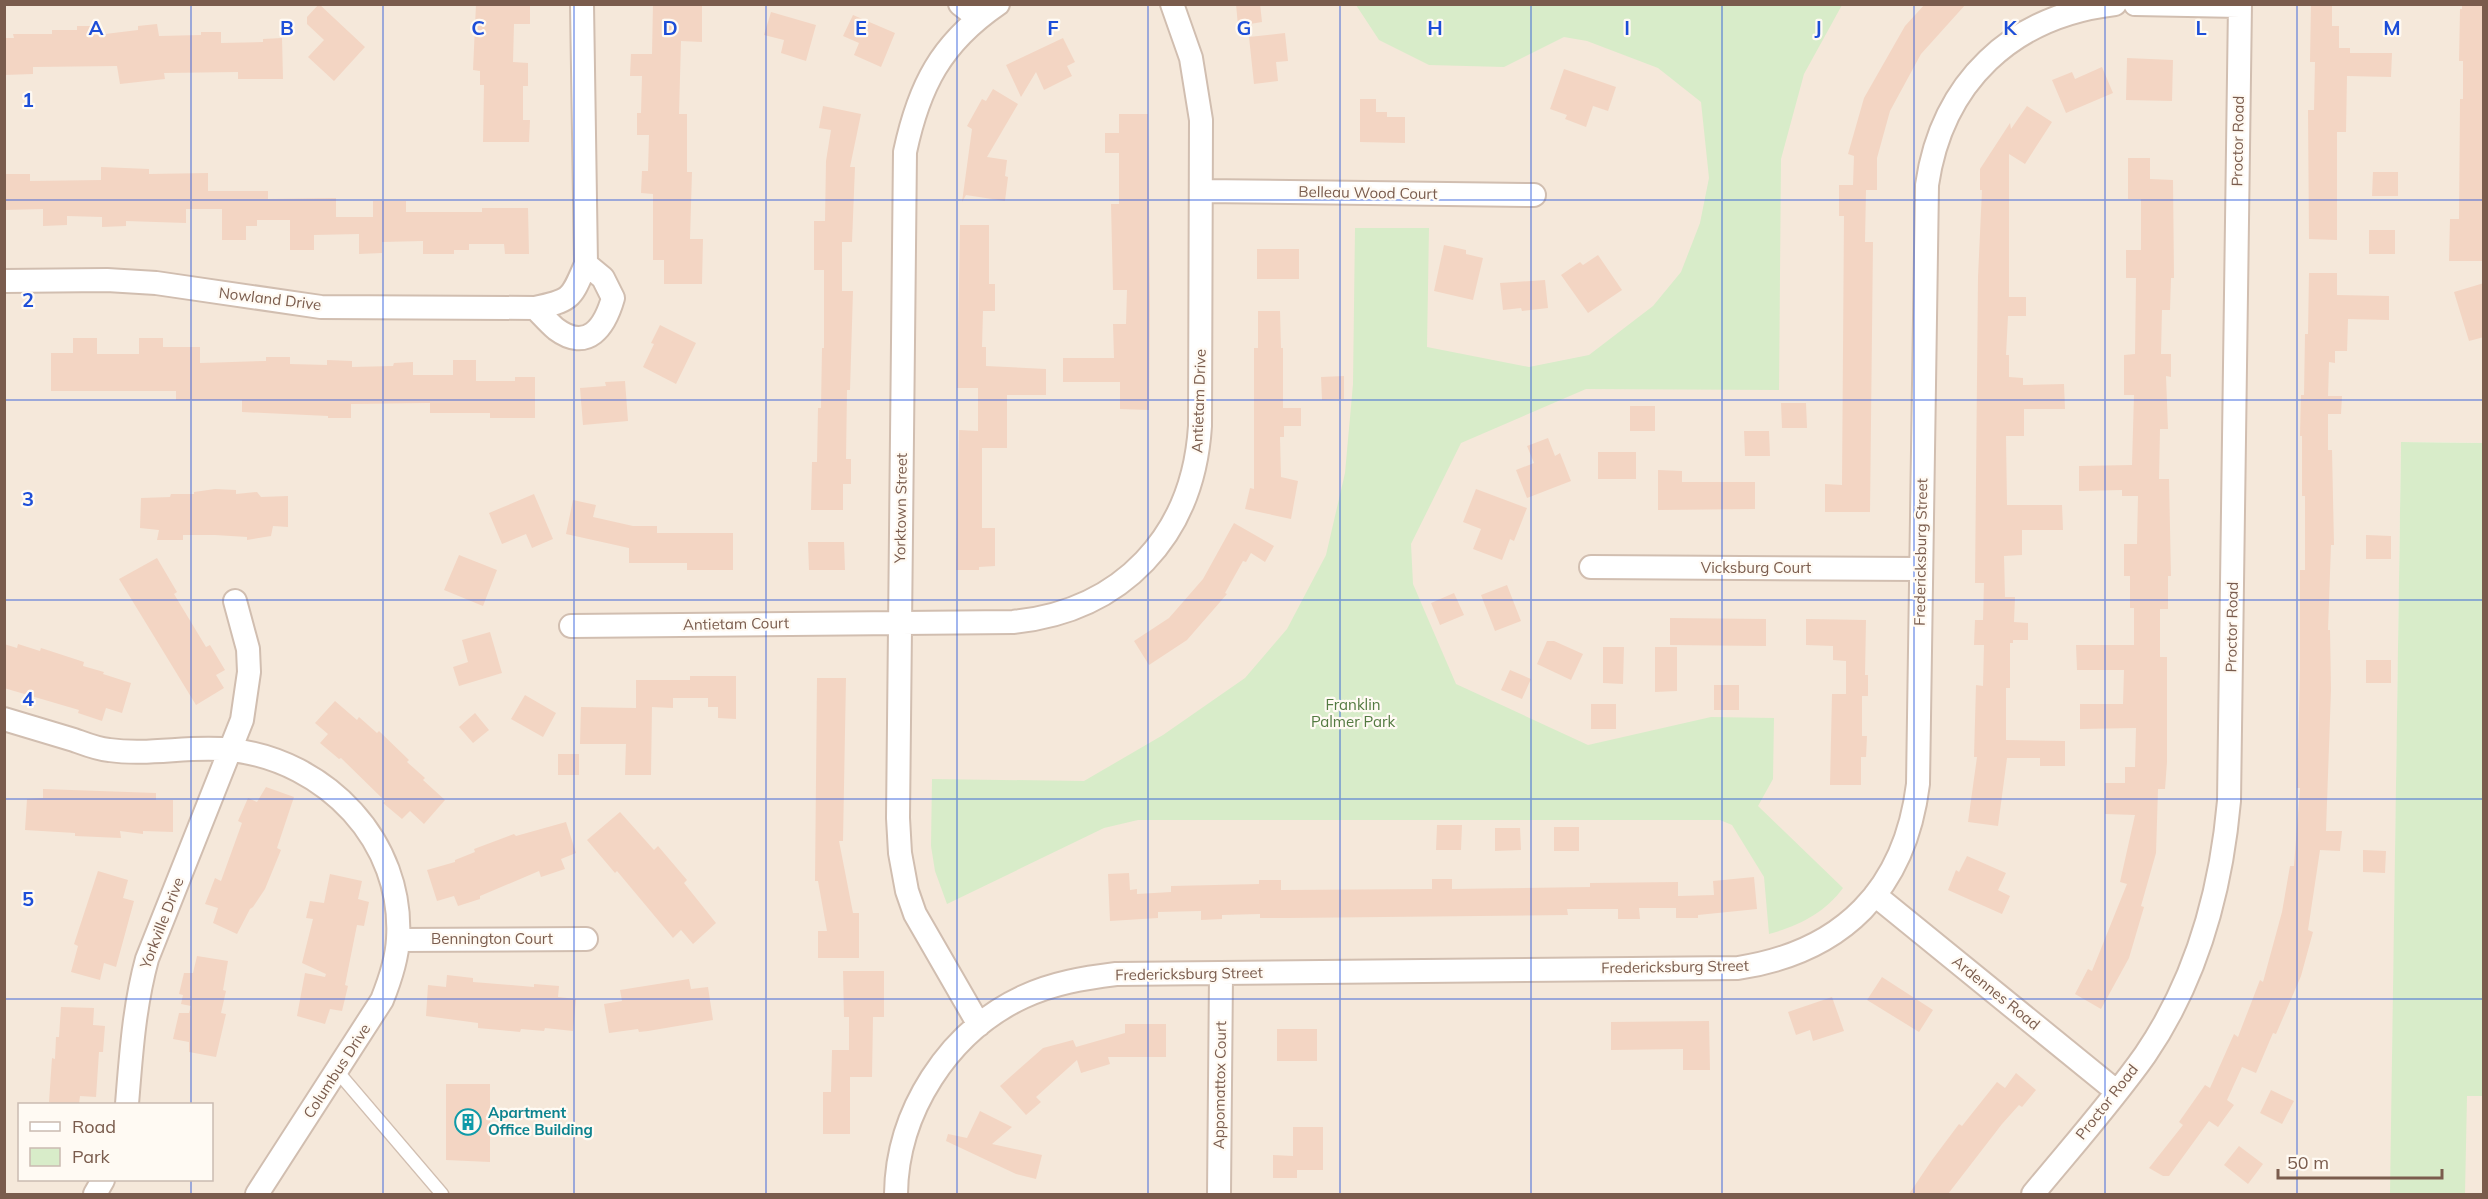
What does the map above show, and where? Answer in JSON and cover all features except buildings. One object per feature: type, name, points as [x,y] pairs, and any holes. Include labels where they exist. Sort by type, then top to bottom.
[{"type":"street","name":"Nowland Drive","points":[[4,281],[107,280],[156,283],[321,307],[536,309],[558,304],[572,295],[586,264],[582,4]]},
{"type":"street","points":[[960,4],[978,18]]},
{"type":"street","name":"Yorktown Street","points":[[979,1025],[915,914],[907,891],[900,853],[898,818],[905,152],[913,116],[928,79],[948,48],[978,18],[998,4]]},
{"type":"street","name":"Antietam Drive","points":[[900,621],[1013,622],[1062,613],[1090,602],[1121,583],[1142,564],[1174,522],[1186,496],[1199,448],[1202,120],[1189,49],[1172,4]]},
{"type":"street","name":"Fredericksburg Street","points":[[896,1194],[896,1176],[903,1139],[917,1103],[934,1073],[953,1049],[979,1025],[1023,997],[1076,979],[1116,974],[1221,975],[1738,968],[1782,959],[1814,945],[1850,921],[1875,895],[1901,854],[1916,799],[1927,185],[1935,144],[1952,105],[1973,75],[1999,50],[2028,29],[2061,15],[2089,7],[2115,4]]},
{"type":"street","points":[[2134,4],[2240,5]]},
{"type":"street","name":"Proctor Road","points":[[2033,1194],[2145,1054],[2173,1007],[2188,976],[2214,900],[2226,835],[2229,801],[2240,5]]},
{"type":"street","name":"Belleau Wood Court","points":[[1202,191],[1534,195]]},
{"type":"street","points":[[536,309],[557,330],[575,337],[592,335],[602,327],[613,298],[603,278],[586,264]]},
{"type":"street","name":"Vicksburg Court","points":[[1591,567],[1921,569]]},
{"type":"street","name":"Yorkville Drive","points":[[127,1103],[132,1028],[147,959],[242,720],[249,672],[248,649],[235,602]]},
{"type":"street","name":"Antietam Court","points":[[571,626],[900,621]]},
{"type":"street","name":"Columbus Drive","points":[[4,719],[107,750],[127,752],[230,750],[265,756],[298,769],[328,788],[354,812],[374,841],[391,878],[398,910],[399,940],[393,973],[382,1000],[257,1194]]},
{"type":"street","name":"Ardennes Road","points":[[1875,895],[2116,1091]]},
{"type":"street","name":"Bennington Court","points":[[399,940],[586,939]]},
{"type":"street","name":"Appomattox Court","points":[[1219,1194],[1221,975]]},
{"type":"lane","points":[[337,1071],[442,1194]]},
{"type":"shaded area","points":[[4,5],[2483,5],[2483,443],[2401,442],[2392,1094],[2483,1096],[2483,1194],[5,1194]]},
{"type":"green space","name":"Franklin Palmer Park","points":[[1356,5],[1842,5],[1804,74],[1781,159],[1779,390],[1586,389],[1461,443],[1411,544],[1413,584],[1456,684],[1588,745],[1711,717],[1774,718],[1773,779],[1758,806],[1843,888],[1828,905],[1800,923],[1769,934],[1764,877],[1732,825],[1720,820],[1138,820],[1104,828],[947,904],[935,871],[931,846],[932,779],[1084,781],[1163,735],[1245,678],[1287,629],[1326,555],[1345,473],[1353,384],[1355,228],[1429,228],[1427,347],[1529,367],[1589,355],[1653,306],[1681,272],[1700,223],[1709,178],[1701,102],[1658,68],[1587,41],[1564,37],[1504,67],[1429,65],[1379,40]]},
{"type":"green space","points":[[2401,442],[2483,443],[2484,1096],[2467,1096],[2465,1194],[2390,1194]]},
{"type":"place","name":"Apartment Office Building","points":[[468,1122]]}]
